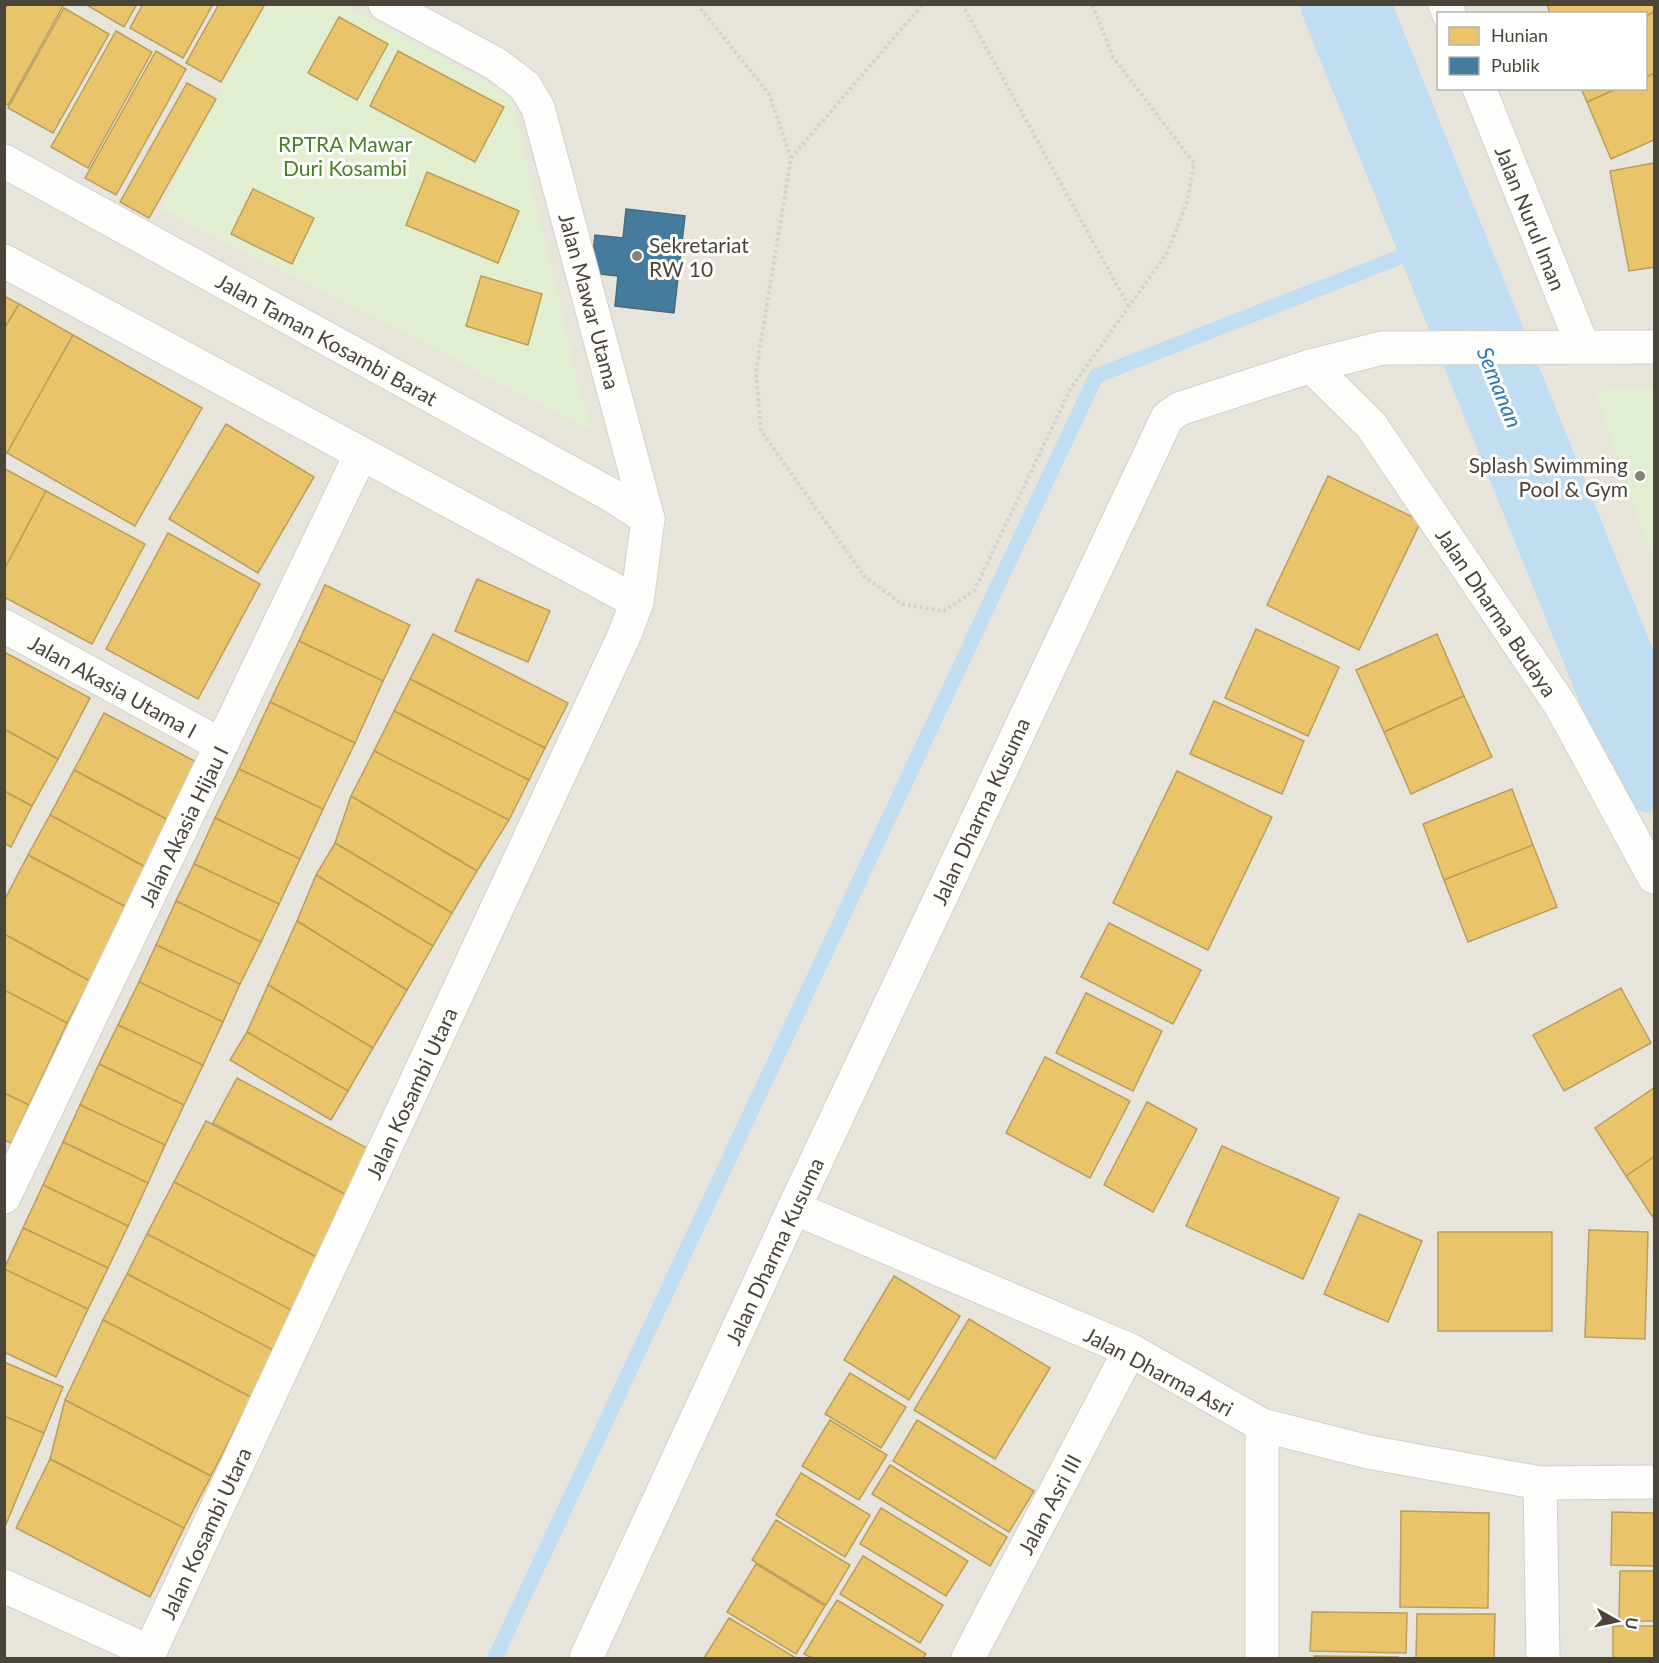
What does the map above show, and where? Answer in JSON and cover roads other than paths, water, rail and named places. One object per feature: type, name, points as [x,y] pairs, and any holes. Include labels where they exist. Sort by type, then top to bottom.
[{"type":"street","name":"Jalan Mawar Utama","points":[[385,4],[496,64],[525,86],[538,108],[648,519]]},
{"type":"street","name":"Jalan Nurul Iman","points":[[1480,90],[1570,347]]},
{"type":"street","name":"Jalan Taman Kosambi Barat","points":[[4,161],[603,490],[648,519]]},
{"type":"street","points":[[4,261],[637,602]]},
{"type":"street","name":"Jalan Dharma Kusuma","points":[[586,1659],[794,1208],[1167,417],[1179,410],[1311,366],[1382,348],[1654,347]]},
{"type":"street","name":"Jalan Dharma Budaya","points":[[1311,366],[1371,425],[1548,686],[1654,877]]},
{"type":"street","name":"Jalan Akasia Hijau I","points":[[4,1197],[361,454]]},
{"type":"street","name":"Jalan Kosambi Utara","points":[[148,1655],[620,646],[637,602],[648,519]]},
{"type":"street","name":"Jalan Akasia Utama I","points":[[4,626],[221,745]]},
{"type":"street","name":"Jalan Dharma Asri","points":[[794,1208],[1130,1350],[1262,1425],[1368,1452],[1540,1483],[1654,1482]]},
{"type":"street","name":"Jalan Asri III","points":[[968,1659],[1130,1350]]},
{"type":"street","points":[[1262,1425],[1262,1659]]},
{"type":"street","points":[[1540,1483],[1543,1659]]},
{"type":"street","points":[[4,1586],[148,1655]]},
{"type":"waterway","name":"Semanan","points":[[1345,4],[1654,769]]},
{"type":"waterway","points":[[495,1658],[1096,376],[1441,241]]},
{"type":"place","name":"Sekretariat RW 10","points":[[637,256]]},
{"type":"place","name":"Splash Swimming Pool & Gym","points":[[1640,476]]},
{"type":"park label","name":"RPTRA Mawar Duri Kosambi","points":[[345,155]]}]
